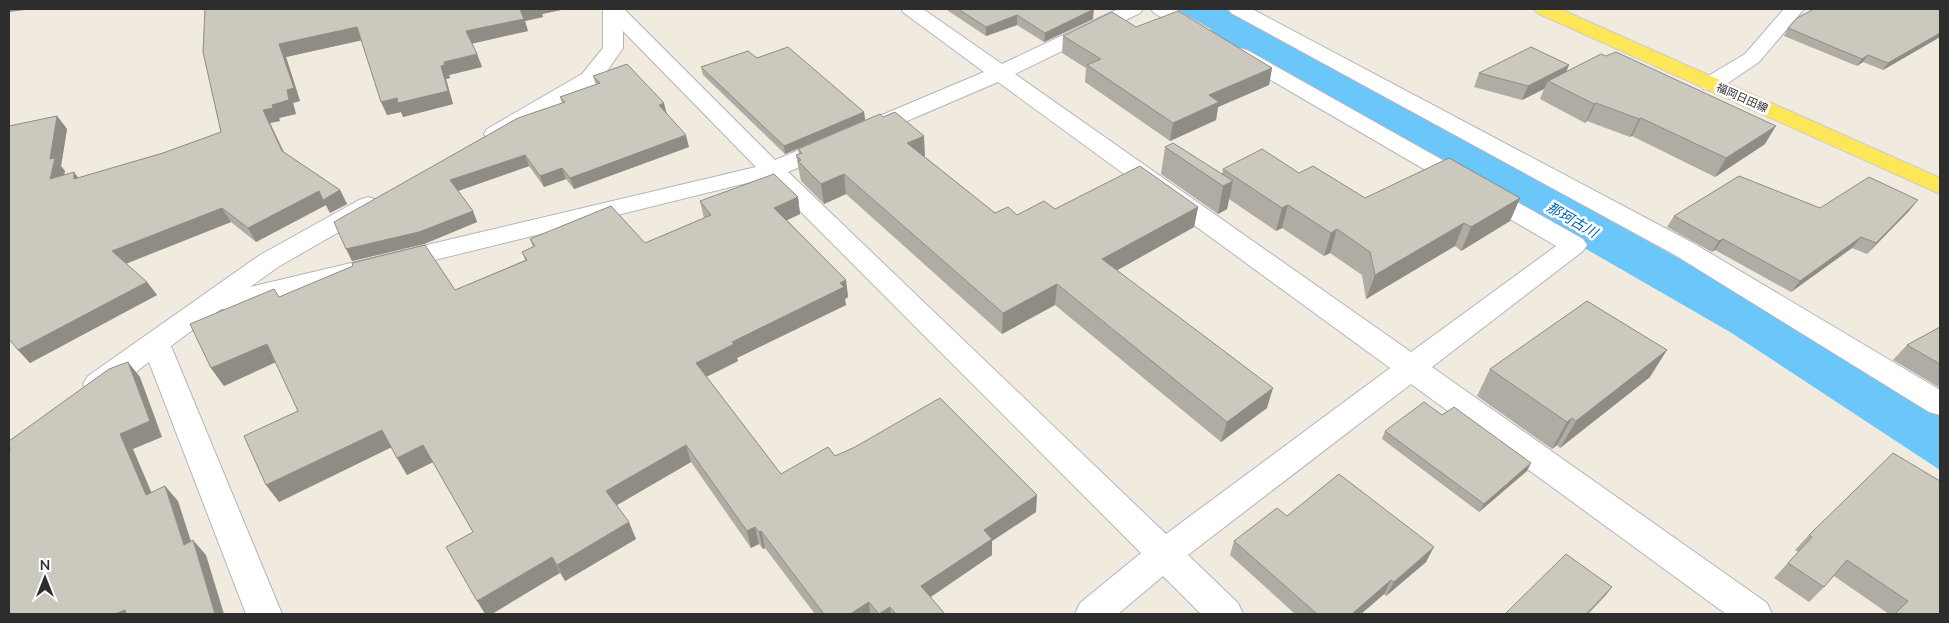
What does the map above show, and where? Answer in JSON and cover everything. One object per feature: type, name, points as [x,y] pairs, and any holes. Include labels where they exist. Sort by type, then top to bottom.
[{"type":"main road","name":"福岡日田線","points":[[1544,9],[1940,187]]},
{"type":"street","points":[[911,9],[1754,614]]},
{"type":"street","points":[[215,300],[236,300],[772,170],[1000,73],[1133,9]]},
{"type":"street","points":[[1092,614],[1163,555],[1574,245],[1161,9]]},
{"type":"street","points":[[1238,9],[1684,248],[1940,404]]},
{"type":"street","points":[[1711,84],[1752,58],[1794,9]]},
{"type":"street","points":[[478,143],[590,79],[613,48],[614,10]]},
{"type":"street","points":[[614,10],[772,170],[1225,614]]},
{"type":"street","points":[[82,395],[156,344],[269,261],[391,192]]},
{"type":"street","points":[[156,344],[264,614]]},
{"type":"water","name":"那珂古川","points":[[1170,9],[1228,9],[1801,326],[1940,412],[1940,470],[1730,332]]},
{"type":"building","points":[[205,9],[520,9],[524,19],[466,31],[477,54],[444,62],[445,65],[441,66],[448,91],[398,103],[397,98],[381,102],[357,27],[279,44],[294,88],[287,90],[289,100],[272,105],[273,108],[263,110],[282,151],[340,190],[323,200],[319,191],[248,228],[222,208],[112,251],[147,282],[18,350],[9,339],[9,126],[57,116],[50,159],[55,158],[50,179],[74,172],[74,179],[163,153],[221,132],[203,52]]},
{"type":"building","points":[[958,9],[1094,9],[1045,33],[1017,15],[986,27]]},
{"type":"building","points":[[1814,9],[1940,9],[1940,33],[1888,63],[1868,55],[1862,59],[1788,28],[1797,18]]},
{"type":"building","points":[[1178,11],[1272,68],[1209,95],[1219,102],[1173,123],[1087,65],[1101,59],[1063,36],[1112,12],[1136,27]]},
{"type":"building","points":[[788,47],[864,112],[784,146],[701,67],[748,51],[757,58]]},
{"type":"building","points":[[1531,47],[1569,65],[1528,86],[1479,73]]},
{"type":"building","points":[[1616,52],[1776,126],[1726,158],[1641,118],[1639,119],[1596,103],[1594,104],[1548,81],[1601,54],[1606,56]]},
{"type":"building","points":[[627,64],[664,103],[659,105],[686,135],[570,178],[562,168],[540,176],[525,155],[450,180],[473,211],[419,232],[346,249],[334,222],[518,118],[565,102],[560,97],[600,83],[593,76]]},
{"type":"building","points":[[895,112],[924,136],[907,143],[995,213],[1008,207],[1017,215],[1044,201],[1055,209],[1140,166],[1198,207],[1102,259],[1273,388],[1227,422],[1057,284],[1003,313],[844,174],[821,184],[798,161],[801,160],[796,155],[802,153],[798,149],[880,114],[883,117]]},
{"type":"building","points":[[1173,143],[1233,181],[1223,186],[1165,147]]},
{"type":"building","points":[[1262,149],[1299,173],[1313,166],[1365,198],[1449,158],[1520,198],[1471,227],[1464,223],[1375,275],[1370,252],[1337,229],[1331,233],[1288,205],[1282,208],[1223,169]]},
{"type":"building","points":[[774,174],[798,197],[774,208],[846,280],[840,283],[844,287],[732,342],[734,344],[696,363],[781,474],[828,447],[835,456],[855,447],[940,398],[1037,495],[984,530],[992,539],[921,586],[945,614],[896,614],[890,607],[879,614],[869,602],[850,614],[824,614],[761,531],[759,532],[755,527],[747,531],[686,445],[606,491],[629,522],[557,565],[552,557],[477,601],[446,547],[473,532],[423,445],[397,458],[382,430],[266,485],[244,436],[298,411],[267,344],[211,368],[190,324],[274,289],[279,297],[353,266],[352,263],[425,245],[455,290],[527,260],[522,252],[535,246],[530,239],[611,206],[645,243],[711,215],[700,201]]},
{"type":"building","points":[[1739,176],[1820,208],[1869,177],[1918,200],[1876,243],[1861,237],[1800,281],[1723,239],[1719,241],[1674,216]]},
{"type":"building","points":[[1587,301],[1667,350],[1576,421],[1572,418],[1567,422],[1490,369]]},
{"type":"building","points":[[1940,327],[1940,364],[1907,345]]},
{"type":"building","points":[[128,362],[150,421],[120,434],[146,495],[165,486],[184,545],[193,540],[215,614],[126,614],[125,610],[115,614],[9,614],[9,441],[109,369]]},
{"type":"building","points":[[1424,402],[1442,415],[1454,407],[1531,463],[1484,504],[1385,431]]},
{"type":"building","points":[[1893,453],[1940,481],[1940,614],[1895,614],[1908,601],[1847,560],[1824,587],[1788,563],[1812,537],[1809,535]]},
{"type":"building","points":[[1339,474],[1434,547],[1394,582],[1391,580],[1352,614],[1317,614],[1234,541],[1277,508],[1287,516]]},
{"type":"building","points":[[1566,554],[1612,587],[1587,613],[1589,614],[1505,614]]}]
